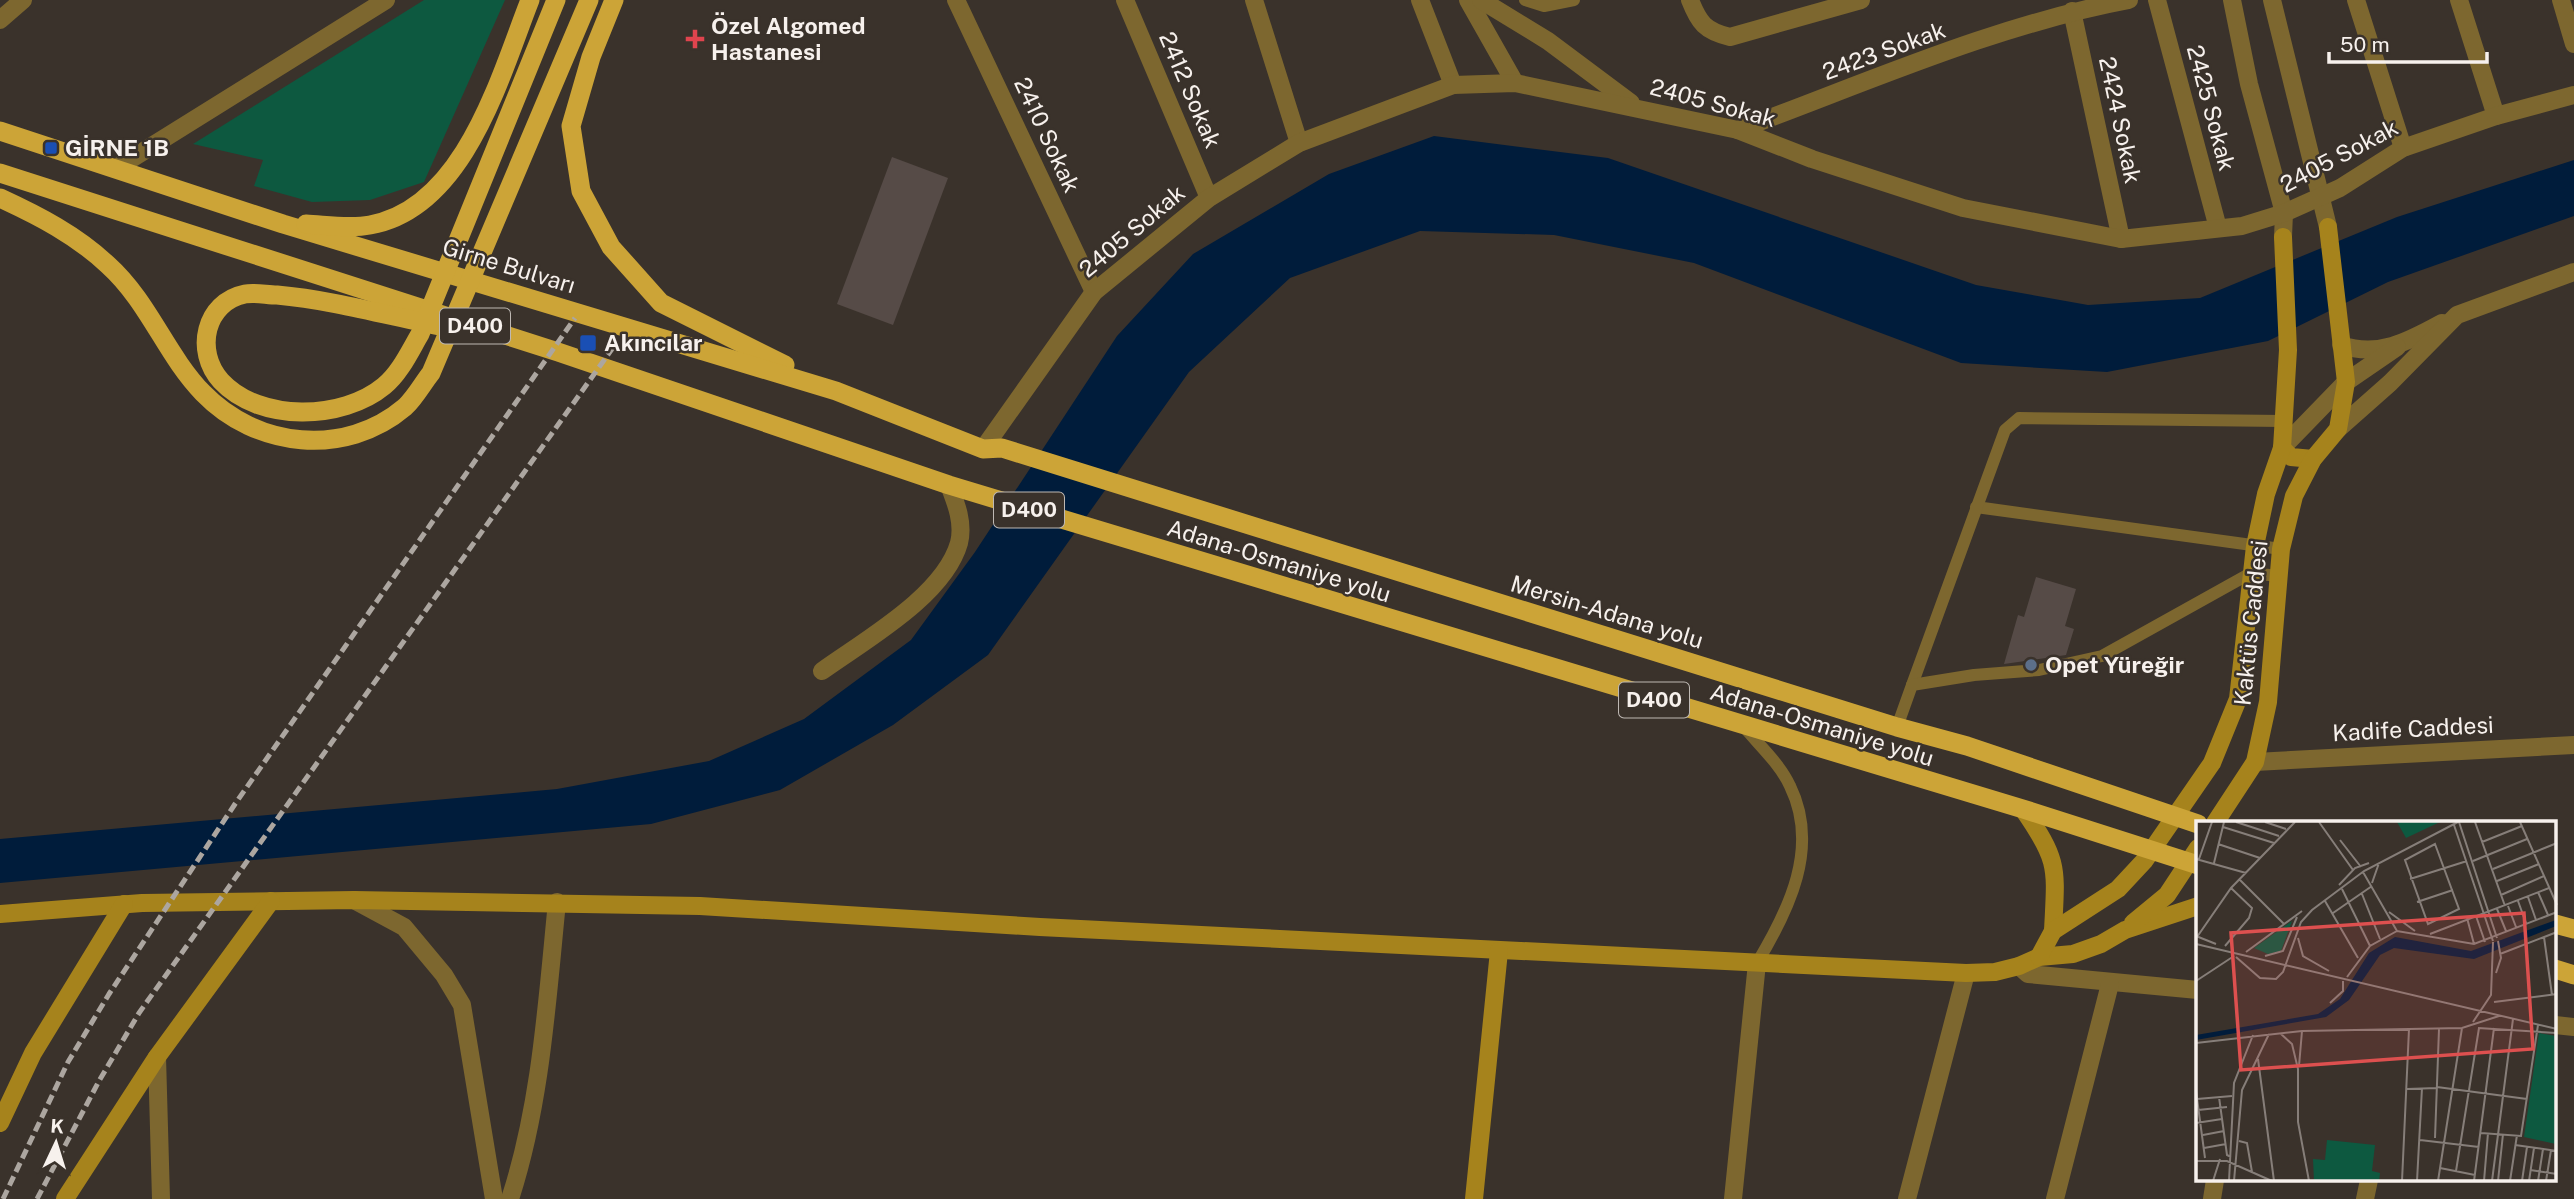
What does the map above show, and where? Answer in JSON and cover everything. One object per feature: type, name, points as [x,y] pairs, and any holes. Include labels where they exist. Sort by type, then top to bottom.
[{"type":"highway","points":[[283,224],[370,225],[405,211],[441,184],[479,132],[530,0]]},
{"type":"highway","points":[[556,0],[420,334],[404,363],[385,386],[358,401],[325,411],[290,411],[260,405],[221,381],[208,359],[206,343],[209,319],[223,301],[247,293],[303,297],[558,352]]},
{"type":"highway","points":[[3,202],[69,232],[109,266],[149,311],[201,392],[222,412],[252,430],[288,440],[324,441],[368,430],[406,406],[432,373],[589,0]]},
{"type":"highway","points":[[614,0],[590,57],[571,126],[581,191],[611,247],[661,303],[836,391]]},
{"type":"highway","name":"Girne Bulvarı","points":[[0,131],[283,224],[836,391],[992,449]]},
{"type":"highway","name":"D400","points":[[0,173],[558,352],[948,485]]},
{"type":"highway","name":"Mersin-Adana yolu","points":[[992,449],[1146,494],[1897,727],[1968,746],[2196,823]]},
{"type":"highway","name":"Adana-Osmaniye yolu","points":[[948,485],[2152,850],[2195,858]]},
{"type":"highway","points":[[2556,925],[2574,929]]},
{"type":"highway","points":[[2556,969],[2574,975]]},
{"type":"main road","points":[[2328,227],[2346,382],[2338,429]]},
{"type":"main road","points":[[2053,931],[2118,888],[2152,850],[2212,763],[2238,699],[2255,546],[2266,494],[2282,448],[2288,350],[2283,237]]},
{"type":"main road","name":"Kaktüs Caddesi","points":[[2216,821],[2255,762],[2268,702],[2281,549],[2294,496],[2313,459],[2338,429]]},
{"type":"main road","points":[[2282,448],[2291,457],[2313,459]]},
{"type":"main road","points":[[2023,809],[2046,843],[2056,869],[2053,931],[2039,957]]},
{"type":"main road","points":[[0,914],[124,904],[271,901],[700,905],[1499,951],[1966,973],[1994,972],[2019,966],[2039,957],[2073,954],[2101,944],[2125,930],[2167,895],[2195,858]]},
{"type":"main road","points":[[65,1199],[157,1057],[271,901]]},
{"type":"main road","points":[[0,1123],[33,1053],[124,904]]},
{"type":"main road","points":[[2125,930],[2196,907]]},
{"type":"main road","points":[[1474,1199],[1499,951]]},
{"type":"street","points":[[0,20],[23,0]]},
{"type":"street","points":[[115,169],[386,0]]},
{"type":"street","name":"2410 Sokak","points":[[956,0],[1094,292]]},
{"type":"street","name":"2412 Sokak","points":[[1125,0],[1209,198]]},
{"type":"street","points":[[1254,0],[1299,143]]},
{"type":"street","points":[[1420,0],[1453,85]]},
{"type":"street","points":[[1468,0],[1515,83]]},
{"type":"street","points":[[1481,0],[1548,41],[1636,107]]},
{"type":"street","points":[[1690,0],[1699,22],[1709,32],[1730,37],[1861,0]]},
{"type":"street","name":"2423 Sokak","points":[[1738,130],[2072,11],[2129,0]]},
{"type":"street","name":"2425 Sokak","points":[[2157,0],[2218,229]]},
{"type":"street","points":[[2232,0],[2249,84],[2284,213],[2283,237]]},
{"type":"street","points":[[2272,0],[2328,227]]},
{"type":"street","points":[[2356,0],[2403,148]]},
{"type":"street","points":[[2459,0],[2496,116]]},
{"type":"street","points":[[2561,0],[2574,44]]},
{"type":"street","name":"2424 Sokak","points":[[2072,11],[2121,239]]},
{"type":"street","name":"2405 Sokak","points":[[992,449],[1094,292],[1209,198],[1299,143],[1453,85],[1515,83],[1738,130],[1812,159],[1963,208],[2121,239],[2242,226],[2284,213],[2340,188],[2403,148],[2496,116],[2574,96]]},
{"type":"street","points":[[2282,448],[2346,382],[2398,347],[2457,315],[2574,272]]},
{"type":"street","points":[[2338,429],[2390,383],[2457,315]]},
{"type":"street","points":[[2340,337],[2350,348],[2398,347]]},
{"type":"street","points":[[822,671],[917,601],[944,573],[959,542],[960,514],[948,485]]},
{"type":"street","name":"Kadife Caddesi","points":[[2255,762],[2574,745]]},
{"type":"street","points":[[354,900],[404,927],[444,975],[461,1005],[494,1199]]},
{"type":"street","points":[[510,1199],[526,1149],[546,1014],[557,902]]},
{"type":"street","points":[[1733,1199],[1758,962]]},
{"type":"street","points":[[2019,966],[2028,974],[2109,984],[2196,990]]},
{"type":"street","points":[[1908,1199],[1966,973]]},
{"type":"street","points":[[2055,1199],[2109,984]]},
{"type":"street","points":[[2556,1025],[2574,1027]]},
{"type":"street","points":[[157,1057],[162,1199]]},
{"type":"lane","points":[[1525,0],[1544,6],[1574,0]]},
{"type":"lane","points":[[1897,727],[2005,430],[2020,418],[2284,421]]},
{"type":"lane","points":[[1976,506],[2281,549]]},
{"type":"lane","points":[[1912,685],[1973,675],[2039,670],[2102,656],[2252,573],[2278,576]]},
{"type":"lane","points":[[1744,727],[1790,786],[1803,842],[1797,881],[1776,932],[1758,962]]},
{"type":"green space","points":[[424,0],[505,0],[424,182],[370,200],[312,202],[254,186],[263,160],[193,144]]},
{"type":"water","points":[[1434,136],[1608,158],[1976,285],[2088,305],[2200,298],[2397,217],[2574,160],[2574,216],[2388,282],[2268,341],[2107,372],[1961,363],[1694,263],[1554,235],[1420,231],[1290,278],[1189,372],[988,655],[893,725],[780,790],[651,824],[0,883],[0,839],[557,789],[709,761],[804,719],[911,640],[975,552],[1117,336],[1193,254],[1329,174]]},
{"type":"building","points":[[892,157],[948,178],[893,325],[837,304]]},
{"type":"building","points":[[2036,577],[2076,589],[2065,626],[2074,629],[2066,655],[2004,664],[2018,615],[2024,617]]},
{"type":"railway","points":[[3,1199],[68,1062],[109,994],[235,804],[575,318]]},
{"type":"railway","points":[[37,1199],[99,1081],[139,1013],[617,342]]},
{"type":"place","name":"Özel Algomed Hastanesi","points":[[695,39]]},
{"type":"place","name":"GİRNE 1B","points":[[51,148]]},
{"type":"place","name":"Akıncılar","points":[[588,343]]},
{"type":"place","name":"Opet Yüreğir","points":[[2031,665]]}]
